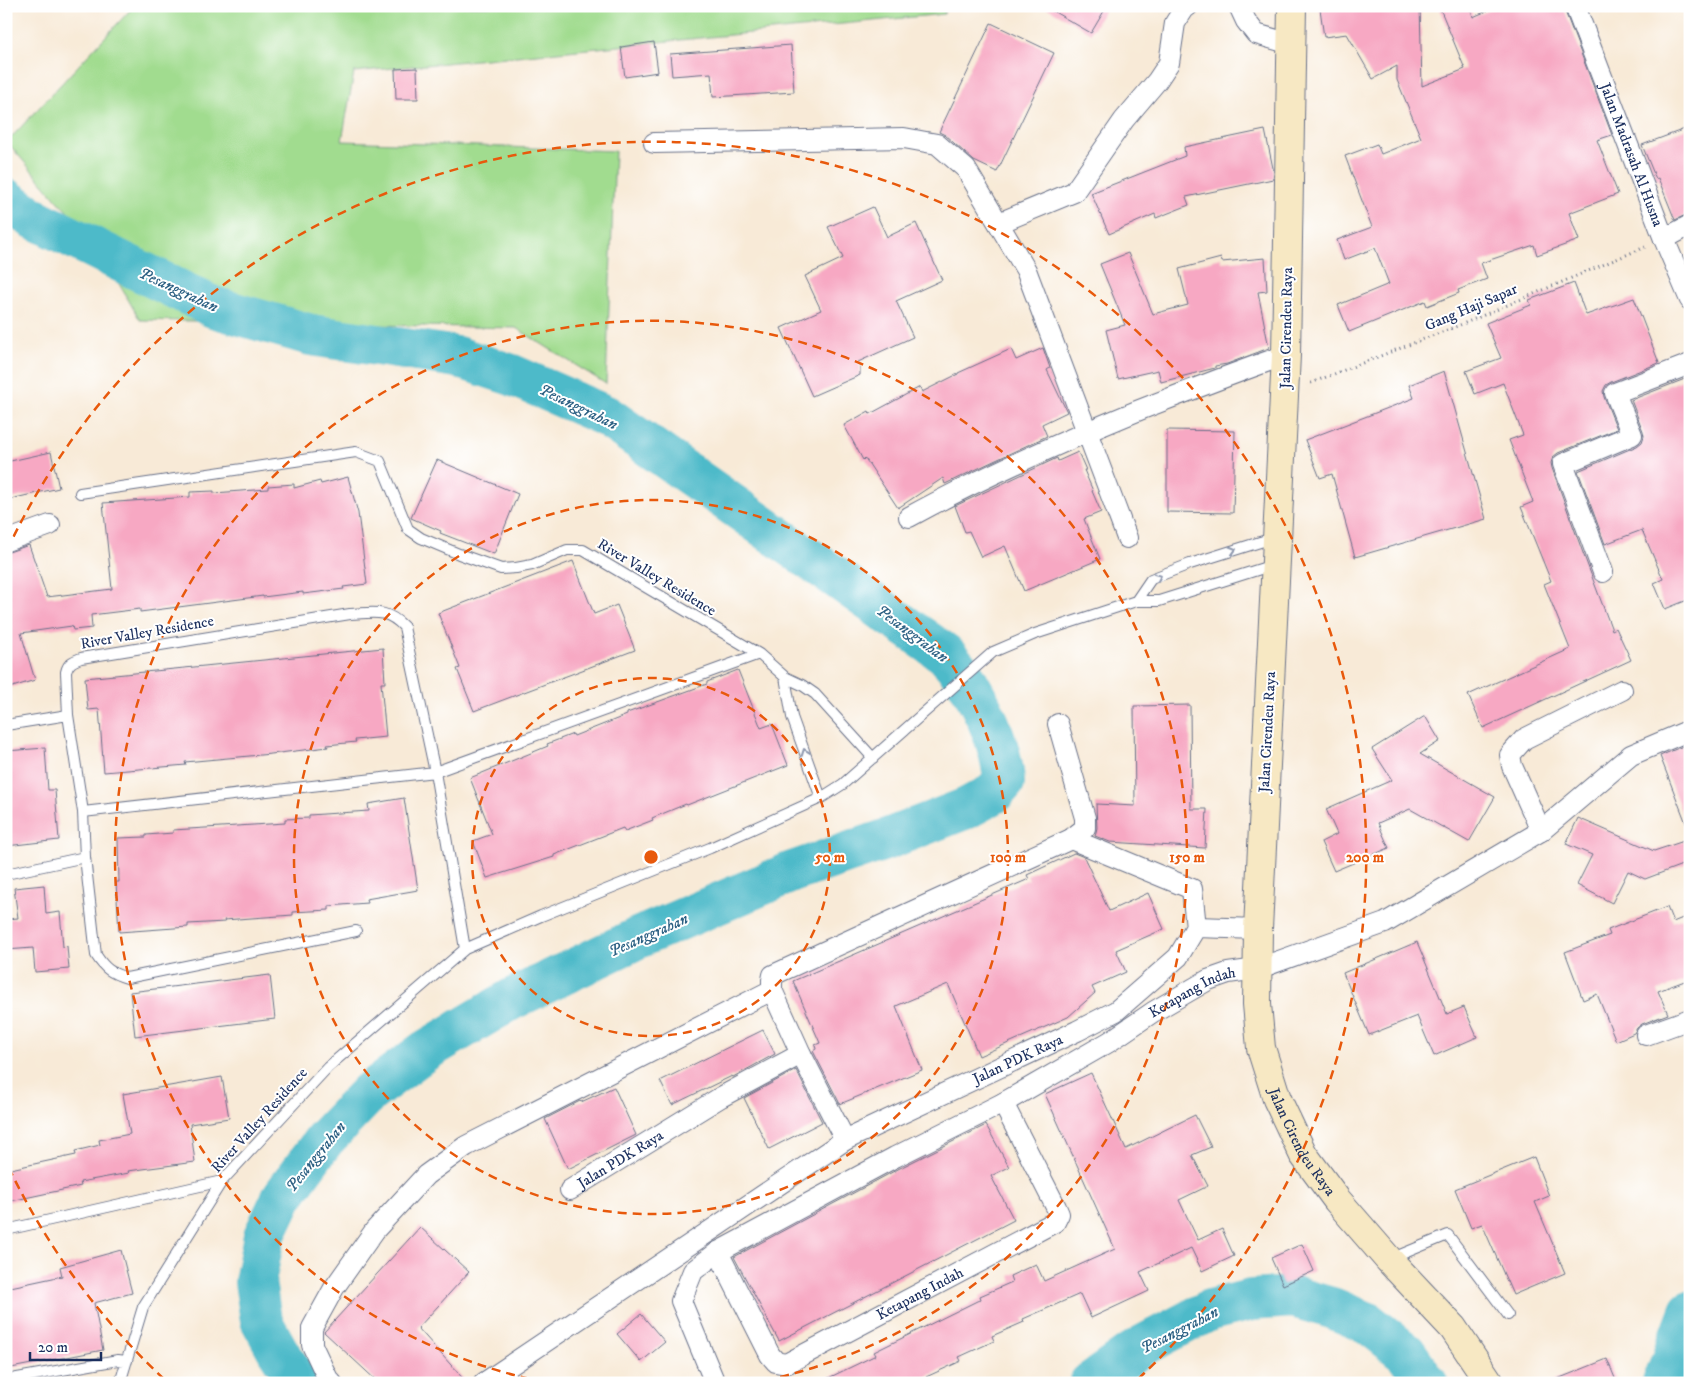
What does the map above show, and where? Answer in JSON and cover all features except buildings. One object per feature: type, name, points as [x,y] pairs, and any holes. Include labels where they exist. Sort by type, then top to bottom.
[{"type":"main road","name":"Jalan Cirendeu Raya","points":[[1292,6],[1285,393],[1258,929],[1257,1004],[1261,1048],[1277,1099],[1303,1154],[1337,1200],[1452,1328],[1490,1383]]},
{"type":"street","points":[[999,223],[1074,192],[1124,120],[1157,81],[1169,63],[1175,23],[1188,6]]},
{"type":"street","points":[[1240,6],[1246,21],[1256,34],[1291,44]]},
{"type":"street","name":"Jalan Madrasah Al Husna","points":[[1575,6],[1664,239],[1690,300]]},
{"type":"street","points":[[654,143],[904,138],[937,144],[966,169],[1026,270],[1127,538]]},
{"type":"street","points":[[1664,239],[1690,225]]},
{"type":"street","points":[[909,517],[963,487],[1086,432],[1229,375],[1286,356]]},
{"type":"street","points":[[1603,572],[1563,464],[1632,435],[1614,393],[1690,364]]},
{"type":"street","points":[[6,541],[50,525]]},
{"type":"street","points":[[1541,831],[1512,766],[1510,755],[1524,738],[1622,690]]},
{"type":"street","points":[[845,1140],[801,1054],[772,990],[773,975],[1071,839],[1085,828],[1085,818],[1058,724]]},
{"type":"street","name":"Ketapang Indah","points":[[715,1383],[681,1301],[693,1271],[718,1252],[895,1157],[1003,1103],[1109,1042],[1153,1012],[1208,980],[1228,973],[1257,969],[1385,923],[1541,831],[1631,756],[1690,730]]},
{"type":"street","points":[[1071,839],[1192,888],[1196,927],[1258,929]]},
{"type":"street","name":"Jalan PDK Raya","points":[[484,1383],[845,1140],[1077,1031],[1116,1010],[1178,957],[1196,927]]},
{"type":"street","points":[[332,1383],[328,1379],[312,1345],[312,1328],[334,1288],[375,1230],[426,1175],[466,1146],[772,990]]},
{"type":"street","points":[[1646,1034],[1690,1019]]},
{"type":"street","name":"Jalan PDK Raya","points":[[570,1190],[721,1097],[801,1054]]},
{"type":"street","name":"Ketapang Indah","points":[[718,1252],[770,1355],[776,1362],[786,1364],[1054,1222],[1058,1214],[1056,1207],[1003,1103]]},
{"type":"lane","name":"River Valley Residence","points":[[80,493],[356,452],[380,461],[408,529],[421,538],[501,569],[532,565],[567,550],[583,550],[759,654],[785,677],[815,694],[873,758]]},
{"type":"lane","points":[[1136,601],[1151,579],[1190,564],[1277,537]]},
{"type":"lane","name":"River Valley Residence","points":[[120,1383],[143,1307],[222,1181],[328,1067],[465,949],[541,916],[710,848],[821,798],[843,784],[994,652],[1035,634],[1136,601],[1159,601],[1275,564]]},
{"type":"lane","name":"River Valley Residence","points":[[356,931],[127,978],[113,974],[102,966],[96,955],[85,856],[83,812],[68,715],[67,667],[73,661],[81,658],[350,614],[384,613],[396,618],[404,627],[435,772],[465,949]]},
{"type":"lane","points":[[83,812],[435,772],[759,654]]},
{"type":"lane","points":[[785,677],[792,717],[821,798]]},
{"type":"lane","points":[[6,725],[68,715]]},
{"type":"lane","points":[[6,874],[85,856]]},
{"type":"lane","points":[[6,1230],[222,1181]]},
{"type":"lane","points":[[1389,1260],[1448,1235],[1508,1315]]},
{"type":"lane","points":[[6,1380],[127,1360]]},
{"type":"path","name":"Gang Haji Sapar","points":[[1285,393],[1465,323],[1664,239]]},
{"type":"green space","points":[[134,6],[946,6],[944,14],[354,72],[342,141],[615,151],[606,384],[516,328],[140,320],[97,246],[7,142]]},
{"type":"waterway","name":"Pesanggrahan","points":[[6,199],[33,218],[213,307],[311,335],[457,357],[512,375],[606,416],[945,654],[964,676],[975,695],[992,731],[1000,756],[1004,782],[993,794],[967,808],[882,841],[792,872],[642,936],[512,999],[425,1051],[370,1092],[324,1140],[283,1196],[264,1236],[255,1282],[261,1320],[299,1383]]},
{"type":"waterway","name":"Pesanggrahan","points":[[1090,1383],[1142,1346],[1210,1310],[1251,1300],[1293,1297],[1332,1308],[1368,1323],[1406,1353],[1427,1383]]},
{"type":"waterway","name":"Pesanggrahan","points":[[1663,1383],[1690,1311]]}]
